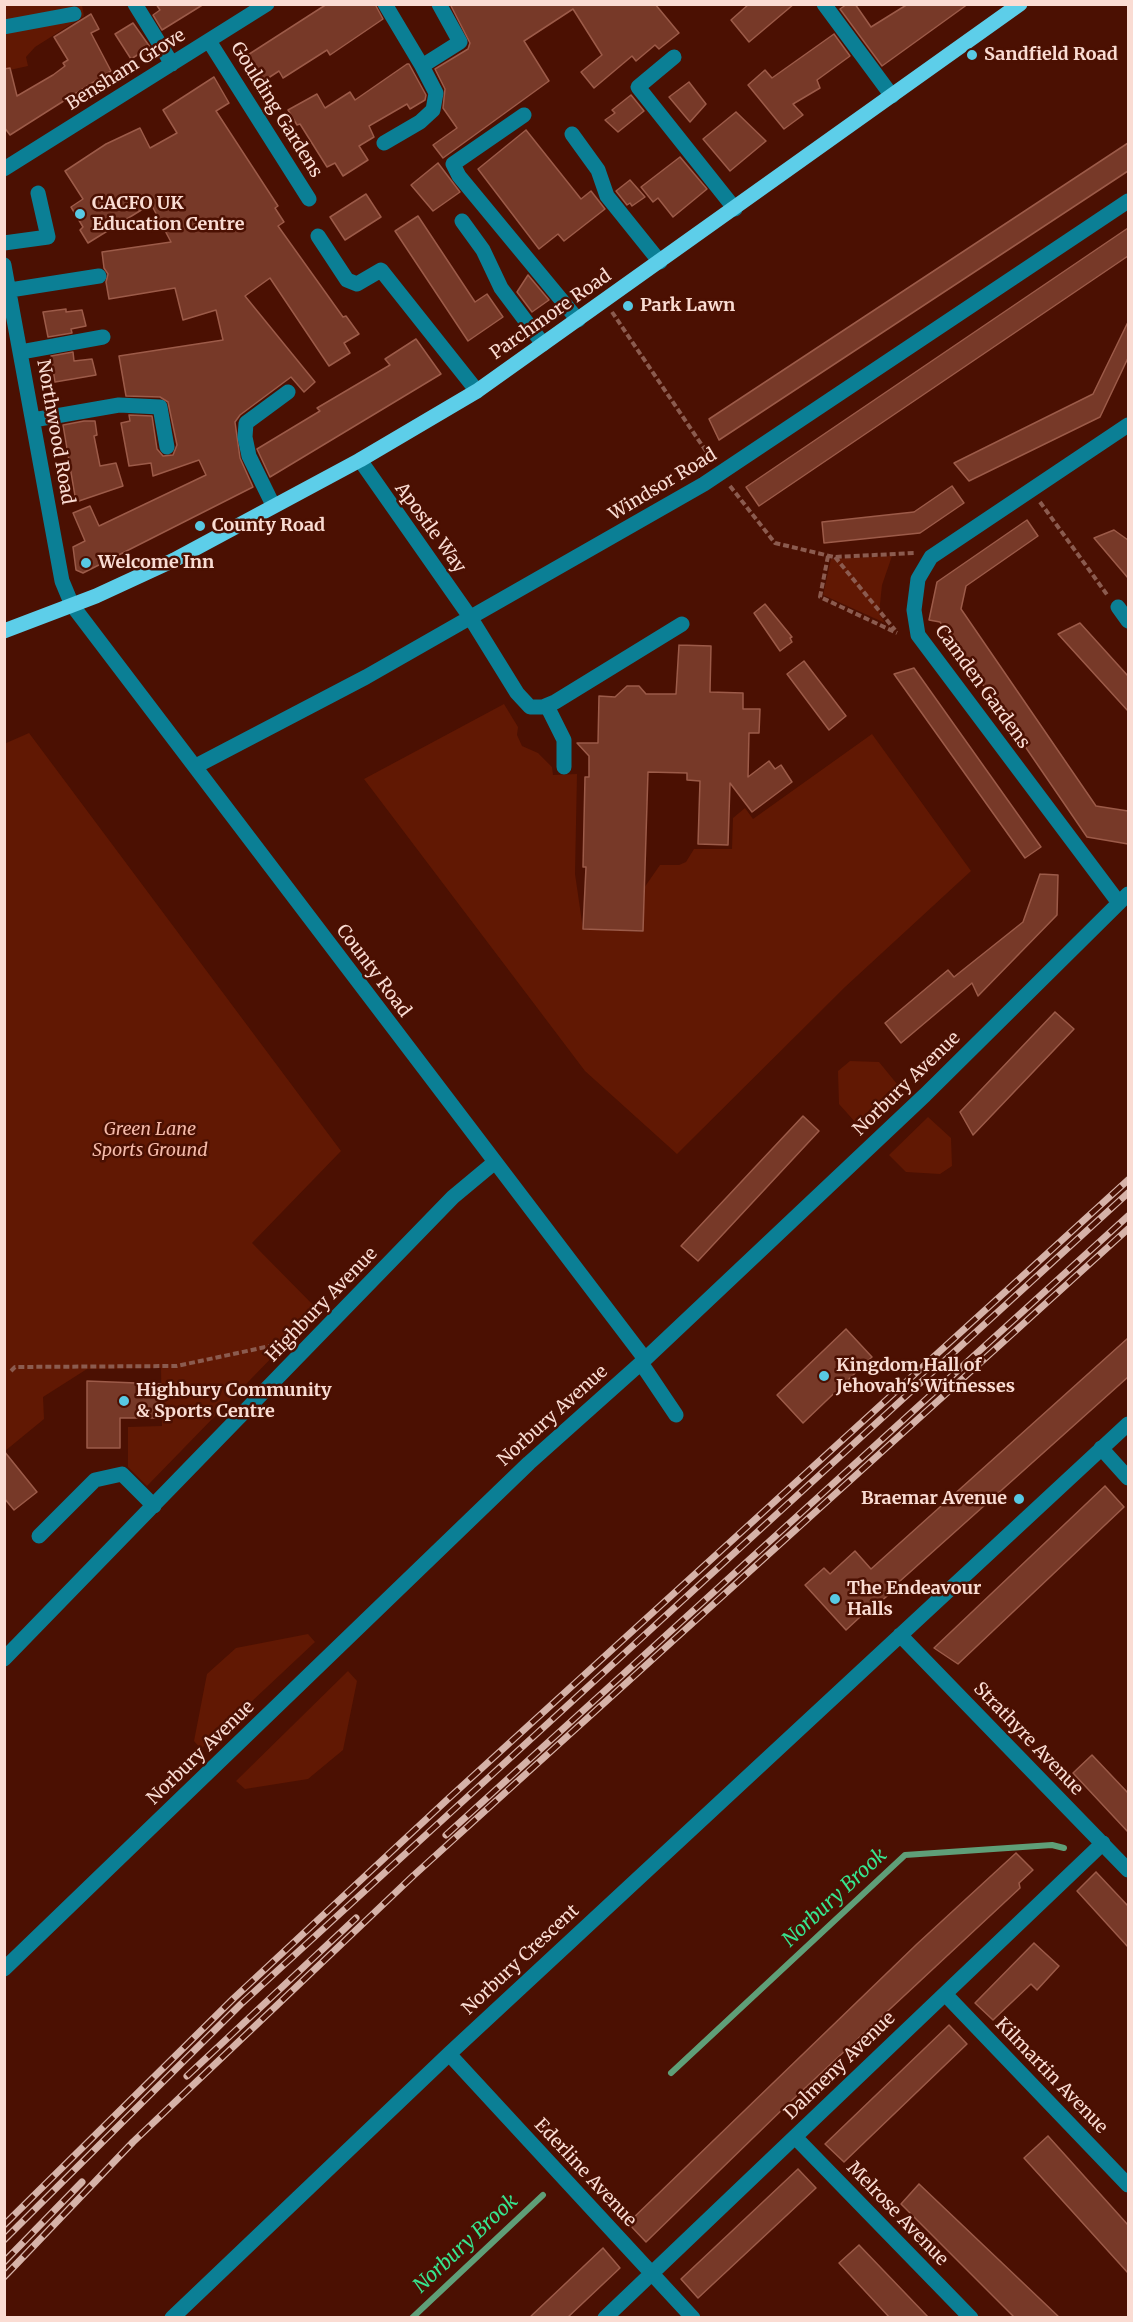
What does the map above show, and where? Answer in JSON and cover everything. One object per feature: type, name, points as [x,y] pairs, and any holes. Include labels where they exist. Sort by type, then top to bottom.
[{"type":"main road","name":"Parchmore Road","points":[[4,631],[114,589],[174,560],[360,460],[477,391],[735,209],[1017,5]]},
{"type":"street","points":[[135,4],[172,64]]},
{"type":"street","name":"Bensham Grove","points":[[4,169],[267,4]]},
{"type":"street","points":[[384,143],[420,122],[433,110],[435,93],[422,66],[385,4]]},
{"type":"street","points":[[422,66],[460,42],[439,4]]},
{"type":"street","points":[[824,4],[892,96]]},
{"type":"street","points":[[4,27],[74,14]]},
{"type":"street","name":"Goulding Gardens","points":[[209,41],[309,199]]},
{"type":"street","points":[[674,57],[638,87],[735,209]]},
{"type":"street","points":[[524,115],[453,164],[459,176],[578,320]]},
{"type":"street","points":[[572,134],[598,170],[607,196],[660,262]]},
{"type":"street","points":[[4,243],[48,237],[38,193]]},
{"type":"street","name":"Windsor Road","points":[[196,766],[366,678],[705,484],[1128,201]]},
{"type":"street","points":[[462,221],[483,250],[501,288],[543,344]]},
{"type":"street","points":[[318,236],[347,280],[357,284],[381,270],[477,391]]},
{"type":"street","name":"Northwood Road","points":[[4,265],[62,580],[72,605]]},
{"type":"street","points":[[10,290],[99,276]]},
{"type":"street","points":[[21,352],[103,337]]},
{"type":"street","points":[[273,505],[249,456],[245,437],[246,423],[288,392]]},
{"type":"street","points":[[33,420],[118,405],[160,407],[166,447]]},
{"type":"street","name":"Camden Gardens","points":[[1124,898],[918,635],[914,610],[918,579],[931,557],[1128,425]]},
{"type":"street","name":"Apostle Way","points":[[360,460],[470,617],[523,701],[536,708],[547,706]]},
{"type":"street","name":"County Road","points":[[72,605],[495,1162],[643,1361],[676,1415]]},
{"type":"street","points":[[1118,607],[1128,621]]},
{"type":"street","points":[[564,767],[564,740],[547,706],[682,624]]},
{"type":"street","name":"Norbury Avenue","points":[[4,1969],[529,1463],[643,1361],[925,1095],[1124,898]]},
{"type":"street","name":"Highbury Avenue","points":[[4,1659],[453,1197],[495,1162]]},
{"type":"street","name":"Norbury Crescent","points":[[172,2318],[449,2054],[1128,1424]]},
{"type":"street","points":[[1101,1448],[1128,1478]]},
{"type":"street","points":[[39,1536],[95,1480],[122,1474],[154,1506]]},
{"type":"street","name":"Strathyre Avenue","points":[[900,1635],[1128,1870]]},
{"type":"street","name":"Dalmeny Avenue","points":[[605,2318],[1103,1843]]},
{"type":"street","name":"Kilmartin Avenue","points":[[945,1994],[1128,2185]]},
{"type":"street","name":"Ederline Avenue","points":[[449,2054],[693,2318]]},
{"type":"street","name":"Melrose Avenue","points":[[795,2137],[971,2318]]},
{"type":"path","points":[[1031,489],[1118,607]]},
{"type":"path","points":[[828,555],[820,597],[897,633],[918,635]]},
{"type":"path","points":[[834,557],[897,633]]},
{"type":"path","points":[[11,1371],[15,1367],[177,1365],[275,1345],[294,1362]]},
{"type":"green space","points":[[5,5],[82,5],[84,16],[35,47],[26,57],[28,66],[5,71]]},
{"type":"green space","points":[[892,556],[882,585],[879,614],[885,623],[823,595],[831,559]]},
{"type":"green space","points":[[504,704],[518,727],[517,735],[522,746],[538,753],[552,767],[553,775],[577,774],[575,874],[583,929],[643,932],[644,888],[660,865],[679,865],[686,862],[694,849],[732,849],[733,818],[745,808],[753,819],[872,734],[971,871],[845,987],[677,1154],[585,1071],[364,779]]},
{"type":"green space","name":"Green Lane Sports Ground","points":[[29,733],[341,1151],[252,1243],[318,1310],[147,1486],[128,1467],[128,1427],[162,1426],[161,1368],[87,1369],[43,1397],[44,1419],[5,1451],[4,744]]},
{"type":"green space","points":[[850,1061],[879,1062],[897,1084],[856,1123],[839,1104],[838,1071]]},
{"type":"green space","points":[[928,1117],[951,1138],[952,1166],[940,1174],[906,1172],[889,1155]]},
{"type":"green space","points":[[308,1634],[315,1642],[201,1749],[194,1741],[207,1674],[236,1648]]},
{"type":"green space","points":[[348,1671],[357,1681],[343,1750],[308,1779],[245,1789],[236,1781]]},
{"type":"building","points":[[156,4],[204,4],[162,30],[153,15],[160,10]]},
{"type":"building","points":[[327,4],[375,4],[383,19],[330,55],[327,50],[283,78],[279,71],[256,86],[240,60]]},
{"type":"building","points":[[450,4],[655,4],[679,33],[659,49],[655,45],[636,61],[632,56],[594,88],[581,72],[602,55],[573,9],[524,41],[549,81],[443,158],[433,145],[457,128],[443,108],[445,89],[435,69],[468,49],[470,43]]},
{"type":"building","points":[[749,4],[794,4],[749,42],[731,20]]},
{"type":"building","points":[[847,4],[855,4],[871,27],[908,4],[968,4],[882,66],[840,9]]},
{"type":"building","points":[[91,14],[99,29],[91,33],[111,71],[10,135],[4,127],[4,69],[10,68],[17,96],[53,75],[65,66],[63,63],[68,60],[54,37]]},
{"type":"building","points":[[133,23],[150,47],[131,59],[115,34]]},
{"type":"building","points":[[834,34],[850,56],[817,80],[820,88],[793,104],[803,115],[784,129],[748,85],[765,70],[772,78]]},
{"type":"building","points":[[407,64],[426,95],[425,100],[410,109],[407,104],[369,126],[374,137],[359,146],[368,160],[343,176],[335,163],[327,167],[300,124],[297,125],[288,110],[317,94],[325,108],[350,92],[355,100]]},
{"type":"building","points":[[214,77],[229,103],[216,111],[278,206],[275,208],[284,222],[278,226],[343,317],[346,316],[359,334],[344,343],[350,353],[329,366],[270,278],[245,296],[315,382],[304,392],[291,377],[240,415],[235,422],[240,458],[253,487],[83,573],[76,570],[73,547],[85,541],[73,513],[90,506],[99,526],[206,475],[199,460],[153,476],[151,463],[129,466],[121,423],[130,421],[129,415],[152,416],[157,449],[163,456],[173,455],[177,445],[168,402],[160,397],[126,396],[119,356],[223,340],[216,310],[183,320],[175,288],[109,299],[106,282],[108,274],[104,268],[102,252],[171,242],[151,204],[88,243],[80,230],[83,227],[71,207],[83,199],[65,171],[106,144],[140,128],[150,148],[177,133],[163,110]]},
{"type":"building","points":[[689,82],[706,104],[690,122],[669,97]]},
{"type":"building","points":[[631,95],[644,111],[618,132],[605,120],[615,113],[612,110]]},
{"type":"building","points":[[736,112],[766,141],[730,171],[703,139]]},
{"type":"building","points":[[526,130],[581,199],[591,191],[605,209],[564,241],[558,234],[539,249],[478,169]]},
{"type":"building","points":[[1128,143],[1128,171],[719,440],[709,419]]},
{"type":"building","points":[[680,157],[707,189],[673,217],[658,198],[653,202],[641,187]]},
{"type":"building","points":[[438,163],[460,192],[433,211],[411,185]]},
{"type":"building","points":[[630,180],[645,197],[632,206],[630,203],[627,205],[616,191]]},
{"type":"building","points":[[366,194],[381,217],[345,240],[330,217]]},
{"type":"building","points":[[418,216],[475,302],[487,294],[503,317],[468,341],[395,231]]},
{"type":"building","points":[[1128,228],[1128,256],[759,506],[746,487]]},
{"type":"building","points":[[528,275],[549,300],[532,312],[517,292]]},
{"type":"building","points":[[66,309],[66,312],[82,310],[86,326],[71,329],[72,333],[48,337],[43,312]]},
{"type":"building","points":[[1128,322],[1128,358],[1100,417],[969,481],[954,463],[1093,394]]},
{"type":"building","points":[[416,339],[441,374],[270,477],[257,449],[320,411],[317,408],[390,365],[385,359]]},
{"type":"building","points":[[73,352],[74,361],[92,359],[96,375],[55,382],[51,356]]},
{"type":"building","points":[[95,421],[97,435],[94,436],[100,466],[116,463],[123,486],[76,502],[63,425]]},
{"type":"building","points":[[952,486],[964,503],[920,533],[824,543],[822,522],[914,512]]},
{"type":"building","points":[[1027,520],[1038,536],[966,586],[961,609],[1096,806],[1128,811],[1128,844],[1087,837],[940,622],[929,620],[937,582]]},
{"type":"building","points":[[1114,530],[1128,540],[1128,578],[1094,538]]},
{"type":"building","points":[[765,604],[792,637],[790,638],[792,642],[780,651],[754,613]]},
{"type":"building","points":[[1080,623],[1128,676],[1128,711],[1058,634]]},
{"type":"building","points":[[679,645],[711,646],[710,692],[743,693],[743,709],[760,709],[759,733],[749,733],[748,777],[769,761],[775,769],[781,765],[792,782],[752,812],[730,783],[728,845],[698,844],[700,781],[687,780],[687,773],[648,772],[643,931],[583,929],[586,867],[583,867],[585,777],[589,777],[589,756],[577,743],[598,743],[599,696],[615,697],[627,686],[639,686],[646,694],[676,694]]},
{"type":"building","points":[[804,661],[846,716],[829,730],[787,674]]},
{"type":"building","points":[[914,668],[1041,847],[1025,858],[894,674]]},
{"type":"building","points":[[1040,874],[1058,875],[1057,915],[978,996],[972,983],[901,1043],[885,1023],[948,970],[954,977],[1023,922]]},
{"type":"building","points":[[1055,1012],[1074,1029],[973,1135],[960,1112]]},
{"type":"building","points":[[803,1116],[819,1131],[698,1261],[681,1246]]},
{"type":"building","name":"Kingdom Hall of Jehovah's Witnesses","points":[[846,1329],[872,1357],[803,1423],[777,1395]]},
{"type":"building","points":[[1128,1338],[1128,1377],[890,1590],[892,1592],[874,1607],[873,1605],[846,1630],[805,1585],[824,1568],[830,1574],[855,1551],[871,1569]]},
{"type":"building","name":"Highbury Community & Sports Centre","points":[[87,1381],[161,1384],[161,1418],[120,1418],[120,1448],[87,1448]]},
{"type":"building","points":[[4,1451],[37,1492],[14,1510],[4,1498]]},
{"type":"building","points":[[1105,1486],[1124,1507],[958,1664],[934,1648]]},
{"type":"building","points":[[1092,1755],[1128,1793],[1128,1832],[1073,1773]]},
{"type":"building","points":[[1016,1853],[1033,1870],[1019,1883],[1020,1888],[790,2102],[646,2242],[628,2223],[917,1944]]},
{"type":"building","points":[[1096,1872],[1128,1906],[1128,1947],[1077,1891]]},
{"type":"building","points":[[1034,1943],[1059,1966],[1037,1990],[1031,1984],[993,2020],[975,2003]]},
{"type":"building","points":[[949,2025],[967,2044],[844,2162],[825,2144]]},
{"type":"building","points":[[1048,2136],[1128,2225],[1128,2273],[1024,2158]]},
{"type":"building","points":[[798,2169],[816,2188],[698,2298],[681,2279]]},
{"type":"building","points":[[919,2184],[1060,2318],[1015,2318],[901,2204]]},
{"type":"building","points":[[859,2245],[929,2318],[890,2318],[839,2263]]},
{"type":"building","points":[[603,2248],[620,2268],[567,2318],[529,2318]]},
{"type":"waterway","name":"Norbury Brook","points":[[671,2073],[905,1855],[1052,1845],[1064,1848]]},
{"type":"waterway","name":"Norbury Brook","points":[[412,2318],[543,2195]]},
{"type":"railway","points":[[4,2225],[234,1998],[449,1798],[1128,1180]]},
{"type":"railway","points":[[4,2240],[241,2004],[1128,1193]]},
{"type":"railway","points":[[446,1835],[1128,1216]]},
{"type":"railway","points":[[4,2277],[133,2142],[413,1876],[1128,1229]]},
{"type":"railway","points":[[187,2076],[356,1918]]},
{"type":"railway","points":[[4,2262],[82,2182]]},
{"type":"place","name":"Sandfield Road","points":[[972,55]]},
{"type":"place","name":"CACFO UK Education Centre","points":[[80,214]]},
{"type":"place","name":"Park Lawn","points":[[628,306]]},
{"type":"place","name":"County Road","points":[[200,526]]},
{"type":"place","name":"Welcome Inn","points":[[86,563]]},
{"type":"place","name":"Kingdom Hall of Jehovah's Witnesses","points":[[824,1376]]},
{"type":"place","name":"Highbury Community & Sports Centre","points":[[124,1401]]},
{"type":"place","name":"Braemar Avenue","points":[[1019,1499]]},
{"type":"place","name":"The Endeavour Halls","points":[[835,1599]]}]
